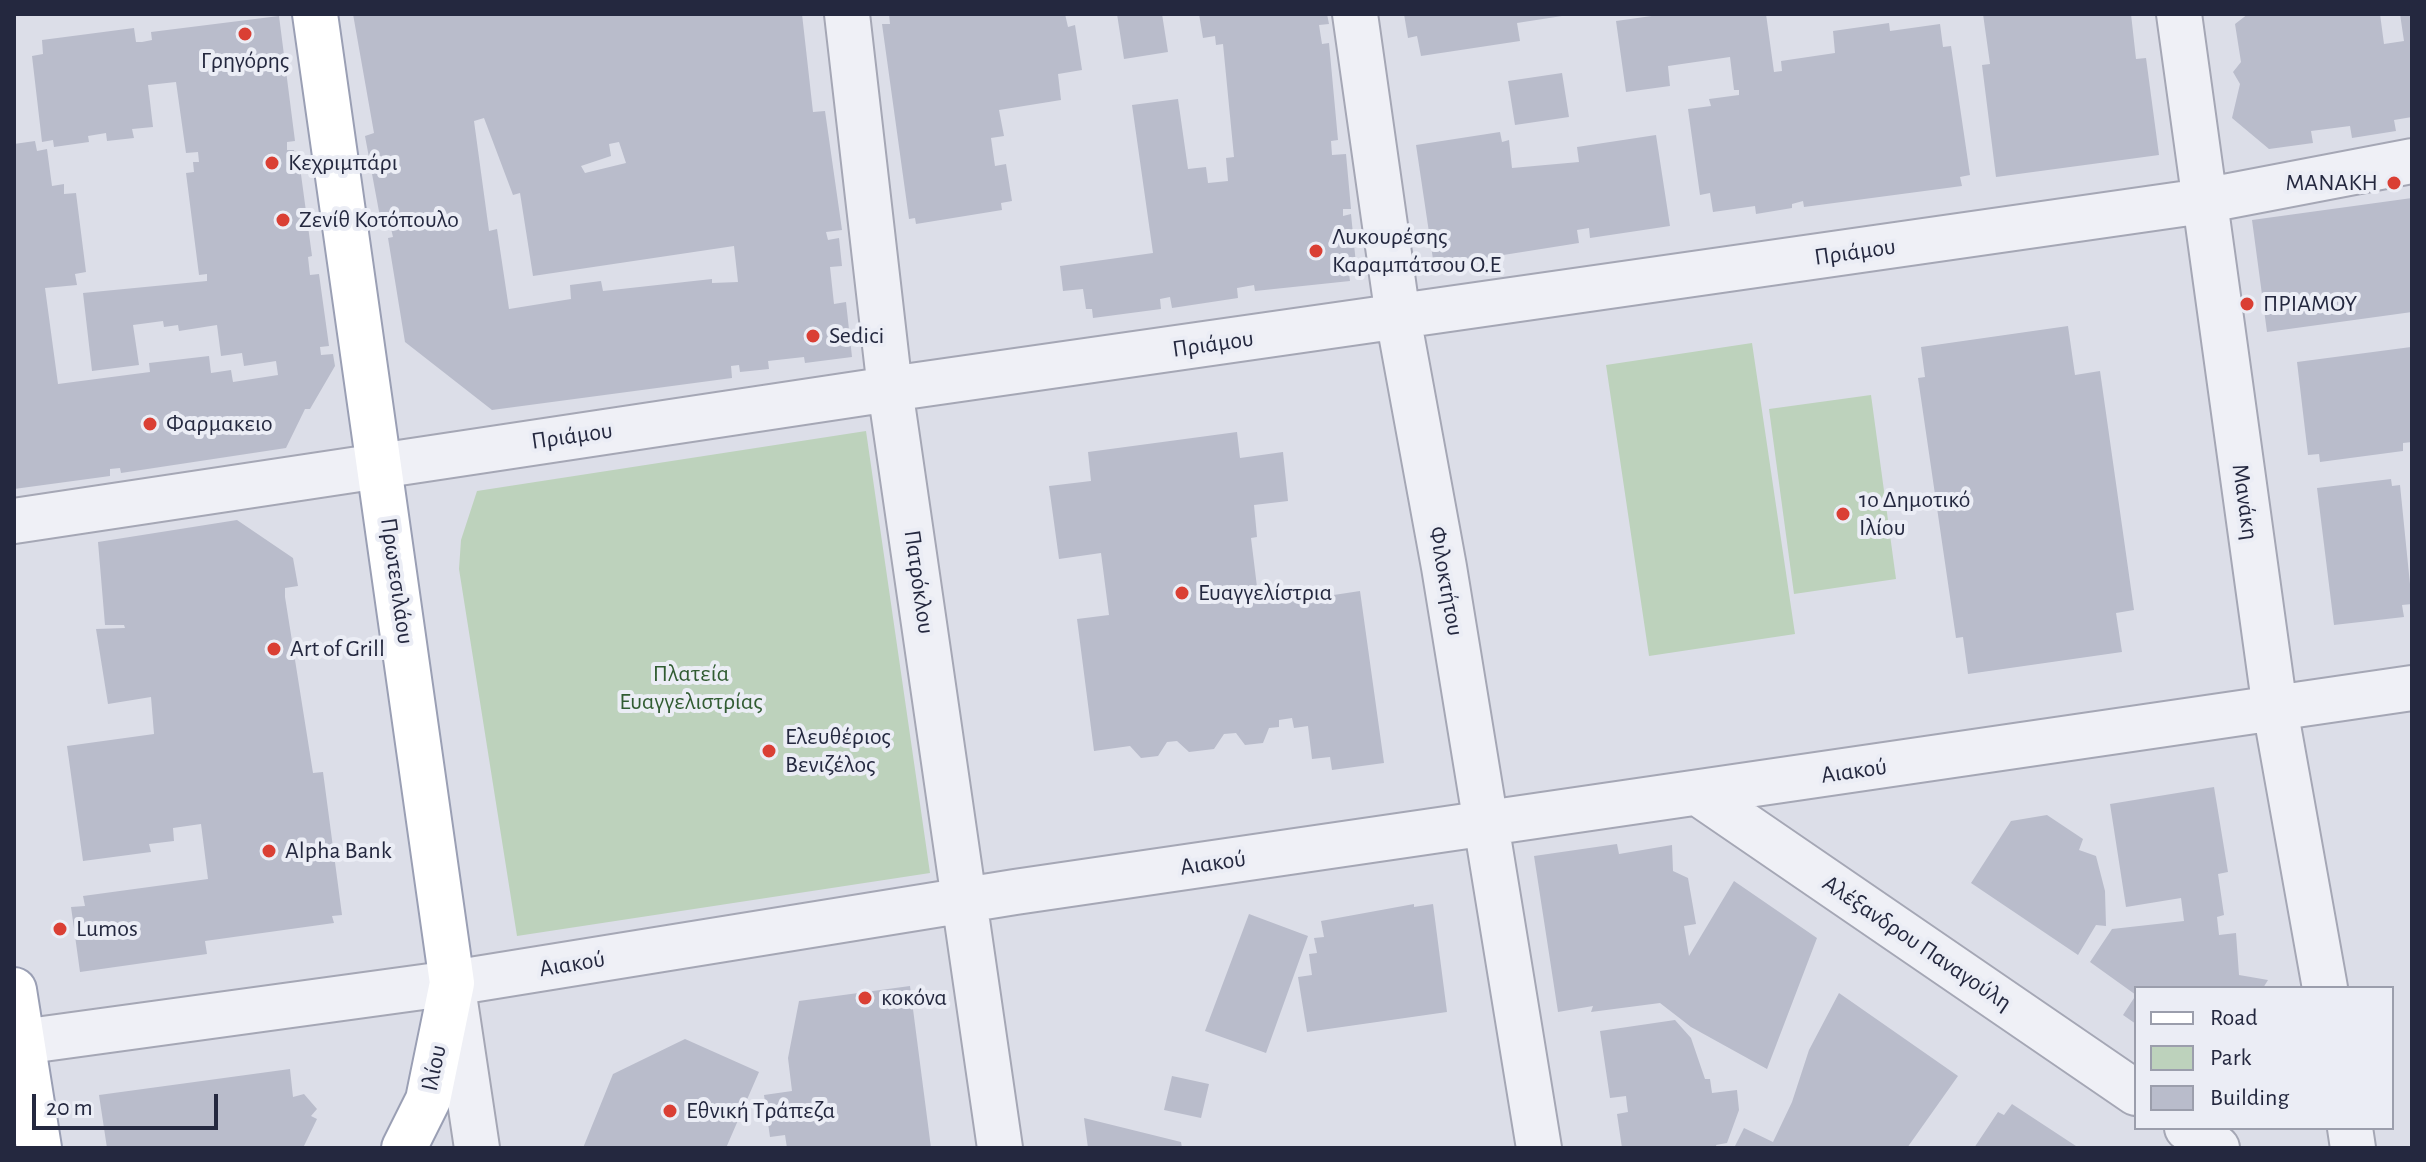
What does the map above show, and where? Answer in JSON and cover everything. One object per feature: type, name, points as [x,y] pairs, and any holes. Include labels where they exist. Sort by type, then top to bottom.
[{"type":"main road","name":"Πρωτεσιλάου","points":[[315,14],[452,983]]},
{"type":"main road","name":"Ιλίου","points":[[404,1148],[428,1100],[452,983]]},
{"type":"main road","points":[[14,990],[18,1043],[39,1148]]},
{"type":"street","name":"Πατρόκλου","points":[[847,14],[890,389],[1000,1148]]},
{"type":"street","name":"Φιλοκτήτου","points":[[1355,14],[1398,317],[1539,1148]]},
{"type":"street","name":"Μανάκη","points":[[2179,14],[2275,709],[2325,986]]},
{"type":"street","name":"Πριάμου","points":[[14,521],[890,389],[2203,201],[2412,161]]},
{"type":"street","name":"Αιακού","points":[[18,1043],[452,983],[965,900],[2412,688]]},
{"type":"street","name":"Αλέξανδρου Παναγούλη","points":[[1698,793],[2134,1092]]},
{"type":"street","name":"Πρωτεσιλάου","points":[[452,983],[477,1148]]},
{"type":"street","points":[[2190,1130],[2217,1148]]},
{"type":"green space","points":[[1752,343],[1795,634],[1649,656],[1606,365]]},
{"type":"green space","points":[[1871,395],[1896,579],[1794,594],[1769,409]]},
{"type":"green space","name":"Πλατεία Ευαγγελιστρίας","points":[[866,431],[930,873],[517,936],[459,569],[461,540],[477,491]]},
{"type":"building","points":[[353,14],[802,14],[813,112],[825,111],[842,230],[826,232],[828,240],[839,238],[842,266],[830,267],[834,304],[846,302],[852,357],[805,363],[804,357],[768,361],[769,369],[740,372],[739,365],[731,366],[732,378],[492,410],[405,342],[388,238],[393,237],[388,216],[380,217],[365,136],[374,133]],"holes":[[[484,118],[513,195],[520,193],[533,276],[734,246],[738,282],[712,283],[712,279],[603,291],[601,281],[570,285],[571,299],[509,309],[497,229],[489,231],[474,121]],[[619,142],[626,163],[585,173],[581,166],[611,156],[609,144]]]},
{"type":"building","points":[[889,14],[1065,14],[1068,27],[1075,25],[1082,70],[1058,74],[1061,100],[999,110],[1004,136],[991,138],[995,166],[1006,164],[1012,201],[1001,203],[1002,210],[916,224],[915,218],[909,219],[882,24],[890,24]]},
{"type":"building","points":[[1117,14],[1162,14],[1168,52],[1124,59]]},
{"type":"building","points":[[1199,14],[1327,14],[1329,24],[1319,25],[1322,44],[1329,43],[1338,140],[1331,141],[1332,155],[1346,154],[1351,209],[1343,209],[1343,216],[1351,214],[1357,274],[1349,274],[1350,281],[1255,291],[1254,285],[1237,288],[1238,298],[1172,308],[1170,297],[1160,299],[1161,309],[1093,318],[1092,309],[1086,309],[1083,289],[1063,291],[1060,266],[1153,253],[1132,105],[1178,99],[1188,169],[1206,167],[1208,183],[1228,181],[1226,158],[1234,157],[1223,44],[1216,45],[1215,36],[1203,38]]},
{"type":"building","points":[[1404,14],[1562,16],[1517,23],[1520,41],[1421,56],[1417,36],[1408,38]]},
{"type":"building","points":[[1666,14],[1766,14],[1774,72],[1782,71],[1781,61],[1835,53],[1833,31],[1889,23],[1890,31],[1940,24],[1943,47],[1951,46],[1970,175],[1960,177],[1962,186],[1804,207],[1803,201],[1792,204],[1792,208],[1756,214],[1755,206],[1713,212],[1710,193],[1700,195],[1688,109],[1711,106],[1709,99],[1739,95],[1739,90],[1734,90],[1730,57],[1668,66],[1670,86],[1626,92],[1616,21]]},
{"type":"building","points":[[1983,14],[2131,14],[2136,59],[2146,58],[2159,155],[1996,177],[1982,65],[1990,64]]},
{"type":"building","points":[[2248,14],[2380,14],[2384,44],[2404,41],[2400,14],[2412,14],[2412,117],[2394,120],[2396,131],[2352,138],[2350,126],[2311,131],[2313,143],[2269,149],[2232,118],[2240,84],[2233,72],[2241,62],[2235,24]]},
{"type":"building","points":[[279,16],[295,141],[287,142],[287,150],[294,150],[296,167],[300,167],[312,256],[308,257],[310,275],[319,274],[329,346],[320,347],[321,355],[333,354],[335,366],[310,409],[305,409],[286,448],[121,473],[120,468],[110,469],[110,476],[14,489],[14,144],[35,141],[37,151],[47,149],[52,186],[64,184],[64,194],[76,193],[86,272],[75,274],[77,285],[45,288],[58,384],[150,372],[149,363],[209,356],[211,373],[231,370],[233,382],[278,375],[276,361],[244,366],[242,353],[221,356],[217,325],[179,331],[178,325],[164,327],[163,321],[133,325],[139,365],[92,371],[83,293],[207,281],[207,274],[199,275],[186,173],[194,172],[193,162],[199,162],[198,152],[186,153],[176,82],[148,85],[153,127],[132,129],[134,138],[107,141],[106,133],[88,136],[89,142],[54,147],[53,140],[42,142],[32,56],[43,54],[42,40],[134,28],[136,42],[142,42],[152,40],[151,32]]},
{"type":"building","points":[[1562,73],[1569,117],[1515,125],[1508,81]]},
{"type":"building","points":[[1500,132],[1502,142],[1509,140],[1512,168],[1579,162],[1577,147],[1656,135],[1670,226],[1590,238],[1589,228],[1577,230],[1579,243],[1434,266],[1416,145]]},
{"type":"building","points":[[2412,198],[2412,312],[2267,332],[2252,220]]},
{"type":"building","points":[[2068,326],[2075,375],[2100,371],[2134,610],[2116,613],[2122,652],[1968,674],[1963,637],[1956,638],[1918,378],[1925,377],[1921,347]]},
{"type":"building","points":[[2411,347],[2412,442],[2403,443],[2403,451],[2320,462],[2319,454],[2308,455],[2297,362]]},
{"type":"building","name":"Ευαγγελίστρια","points":[[1237,432],[1240,458],[1283,452],[1288,501],[1254,505],[1257,537],[1251,538],[1258,595],[1293,591],[1294,601],[1360,591],[1384,763],[1332,770],[1330,757],[1312,759],[1308,726],[1294,728],[1292,718],[1279,720],[1279,727],[1269,728],[1263,743],[1245,745],[1236,733],[1224,734],[1214,749],[1189,752],[1177,741],[1167,742],[1158,756],[1141,758],[1130,746],[1094,751],[1077,619],[1109,615],[1101,553],[1059,559],[1049,486],[1091,481],[1088,452]]},
{"type":"building","points":[[2391,479],[2392,486],[2400,485],[2412,604],[2402,605],[2404,617],[2334,625],[2317,488]]},
{"type":"building","points":[[237,520],[293,558],[298,586],[285,588],[285,597],[313,773],[323,772],[342,915],[332,916],[334,923],[205,941],[207,954],[80,972],[71,907],[85,906],[83,896],[208,879],[201,824],[173,828],[174,841],[149,844],[151,852],[83,861],[67,746],[154,734],[151,697],[108,704],[96,629],[125,628],[124,625],[105,625],[98,542]]},
{"type":"building","points":[[2214,787],[2228,872],[2218,874],[2224,915],[2217,917],[2219,935],[2236,933],[2239,975],[2268,980],[2264,986],[2134,986],[2134,994],[2090,962],[2112,929],[2184,921],[2181,898],[2126,907],[2110,804]]},
{"type":"building","points":[[2047,815],[2083,839],[2079,850],[2096,856],[2105,891],[2106,926],[2096,925],[2078,955],[1971,883],[2011,821]]},
{"type":"building","points":[[1617,844],[1619,854],[1672,845],[1673,871],[1688,878],[1696,924],[1684,926],[1689,956],[1734,881],[1817,938],[1767,1069],[1691,1027],[1660,1003],[1591,1012],[1593,1006],[1558,1012],[1534,856]]},
{"type":"building","points":[[1414,904],[1414,907],[1433,904],[1447,1012],[1307,1032],[1298,977],[1312,975],[1309,954],[1317,953],[1314,938],[1324,937],[1321,921]]},
{"type":"building","points":[[1249,914],[1308,936],[1266,1053],[1205,1031]]},
{"type":"building","points":[[910,986],[931,1148],[787,1148],[785,1135],[770,1137],[764,1095],[792,1091],[788,1058],[799,1001]]},
{"type":"building","points":[[1839,993],[1958,1076],[1907,1148],[1734,1148],[1744,1128],[1773,1142],[1792,1102],[1809,1050]]},
{"type":"building","points":[[2134,998],[2134,1023],[2123,1015]]},
{"type":"building","points":[[1675,1020],[1691,1038],[1705,1079],[1710,1079],[1712,1093],[1737,1090],[1739,1110],[1727,1143],[1716,1145],[1717,1148],[1622,1148],[1617,1114],[1628,1112],[1626,1096],[1610,1098],[1600,1031]]},
{"type":"building","name":"Εθνική Τράπεζα","points":[[685,1039],[759,1072],[726,1148],[583,1148],[613,1074]]},
{"type":"building","points":[[290,1069],[293,1097],[304,1094],[317,1109],[311,1116],[317,1119],[303,1148],[107,1148],[99,1095]]},
{"type":"building","points":[[1172,1076],[1209,1084],[1201,1118],[1164,1110]]},
{"type":"building","points":[[2012,1104],[2079,1148],[1974,1148],[1998,1112],[2004,1115]]},
{"type":"building","points":[[1084,1118],[1181,1142],[1182,1148],[1088,1148]]},
{"type":"place","name":"Γρηγόρης","points":[[245,34]]},
{"type":"place","name":"Κεχριμπάρι","points":[[272,163]]},
{"type":"place","name":"ΜΑΝΑΚΗ","points":[[2394,183]]},
{"type":"place","name":"Ζενίθ Κοτόπουλο","points":[[283,220]]},
{"type":"place","name":"Λυκουρέσης Καραμπάτσου Ο.Ε","points":[[1316,251]]},
{"type":"place","name":"ΠΡΙΑΜΟΥ","points":[[2247,304]]},
{"type":"place","name":"Sedici","points":[[813,336]]},
{"type":"place","name":"Φαρμακειο","points":[[150,424]]},
{"type":"place","name":"1ο Δημοτικό Ιλίου","points":[[1843,514]]},
{"type":"place","name":"Ευαγγελίστρια","points":[[1182,593]]},
{"type":"place","name":"Art of Grill","points":[[274,649]]},
{"type":"place","name":"Ελευθέριος Βενιζέλος","points":[[769,751]]},
{"type":"place","name":"Alpha Bank","points":[[269,851]]},
{"type":"place","name":"Lumos","points":[[60,929]]},
{"type":"place","name":"κοκόνα","points":[[865,998]]},
{"type":"place","name":"Εθνική Τράπεζα","points":[[670,1111]]}]
